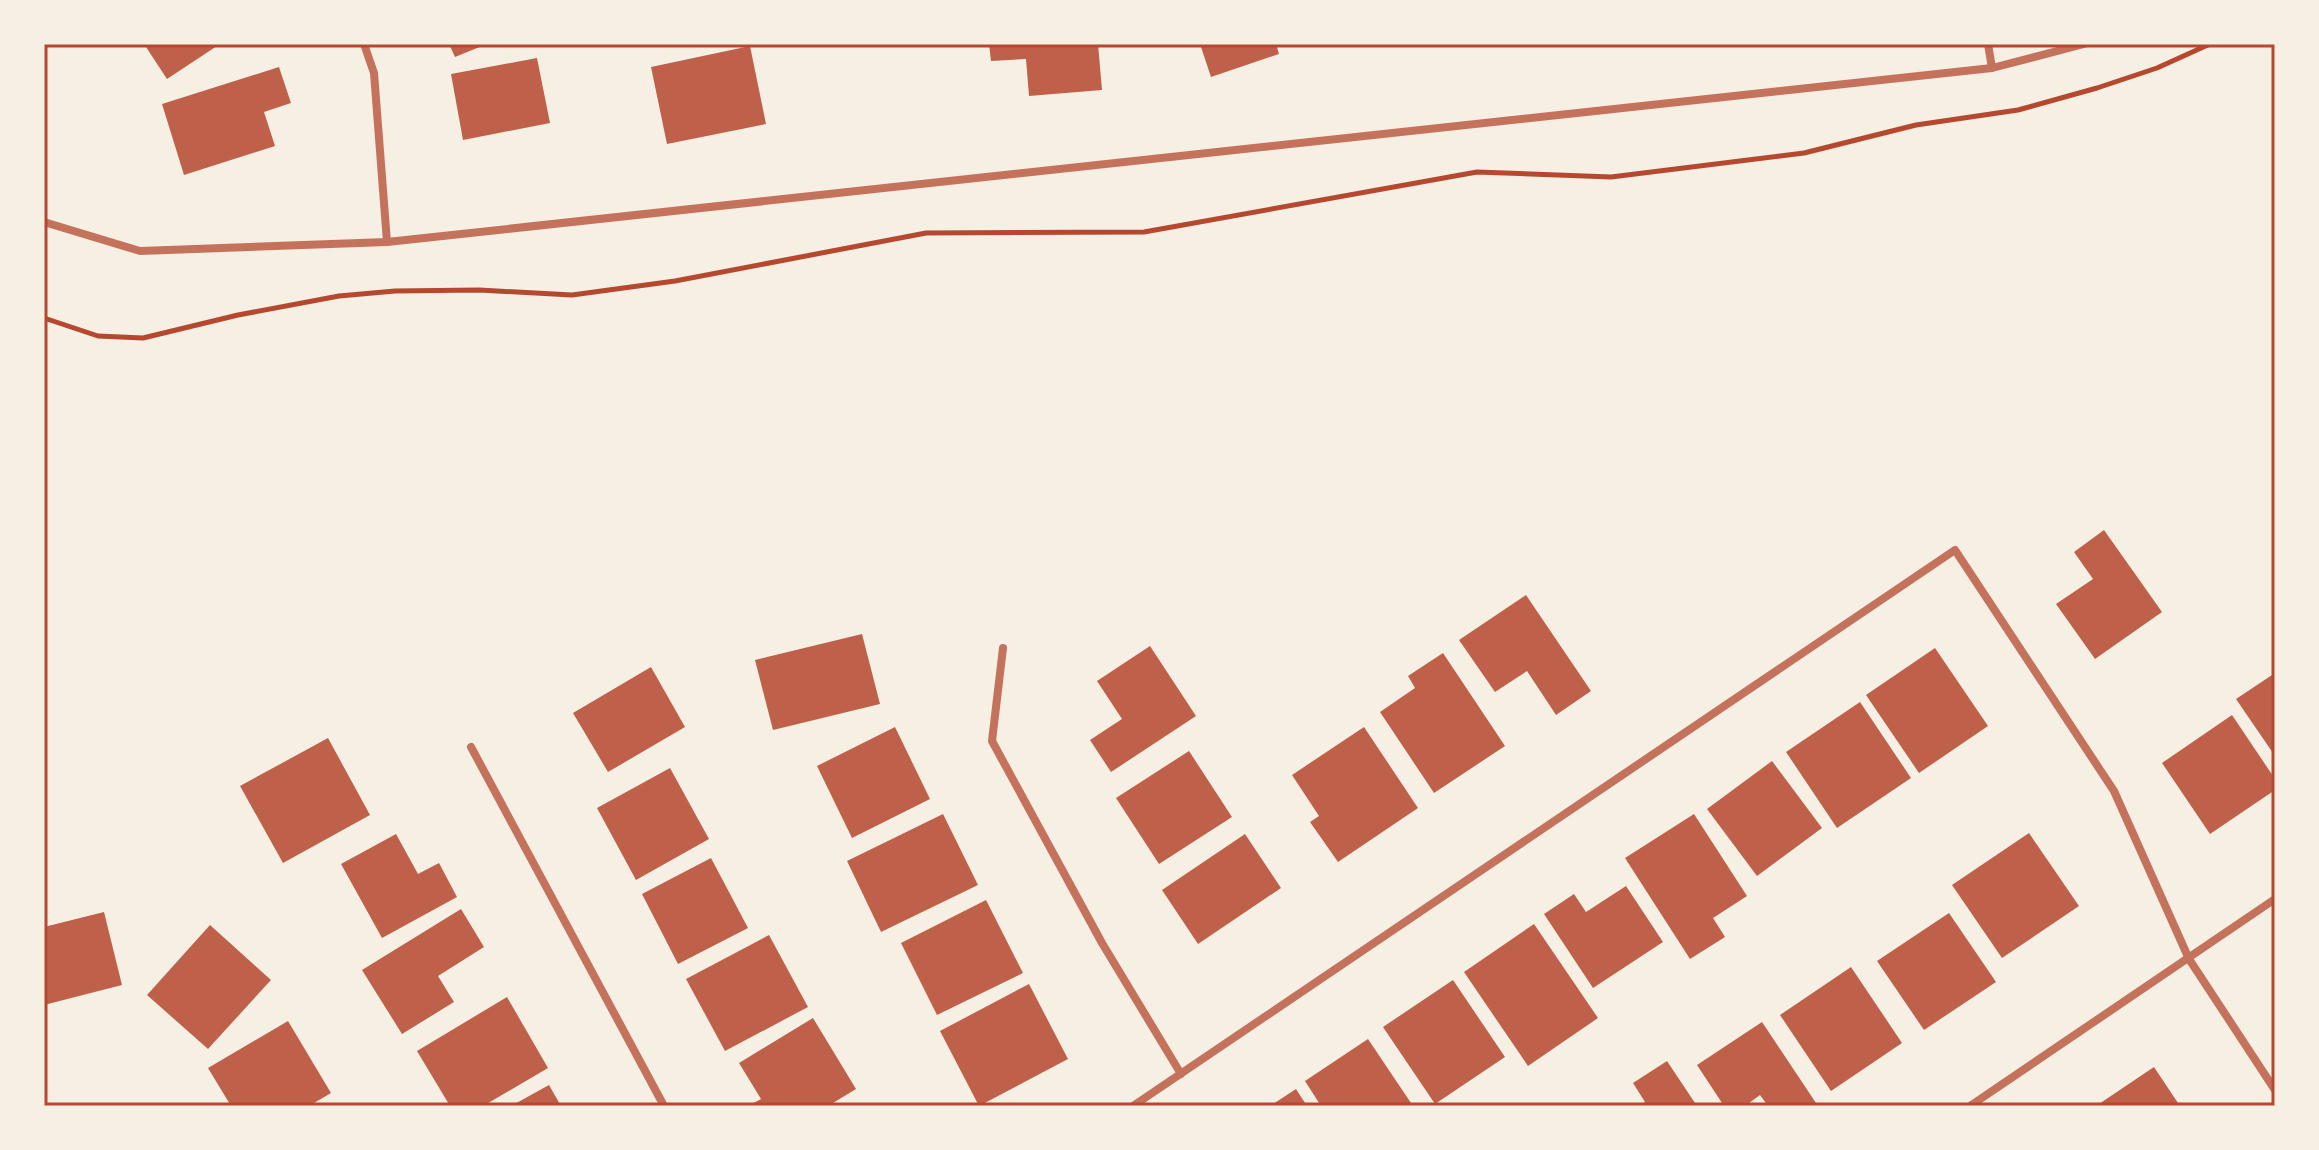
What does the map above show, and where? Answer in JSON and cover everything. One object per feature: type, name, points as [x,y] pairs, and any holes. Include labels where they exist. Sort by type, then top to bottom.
[{"type":"street","points":[[364,44],[374,73],[387,242]]},
{"type":"street","points":[[1988,44],[1992,68]]},
{"type":"street","points":[[44,222],[140,251],[387,242],[1992,68],[2084,44]]},
{"type":"street","points":[[1133,1106],[1955,550],[2114,791],[2189,959],[2275,1090]]},
{"type":"street","points":[[1003,648],[992,741],[1102,943],[1181,1074]]},
{"type":"street","points":[[471,747],[664,1106]]},
{"type":"street","points":[[1970,1106],[2275,899]]},
{"type":"path","points":[[44,318],[98,336],[143,338],[238,315],[339,296],[465,290],[572,295],[675,281],[926,233],[1144,232],[1477,172],[1611,177],[1804,153],[1916,125],[2018,110],[2142,73],[2210,44]]},
{"type":"building","points":[[144,44],[220,44],[167,79]]},
{"type":"building","points":[[449,44],[487,44],[455,57]]},
{"type":"building","points":[[989,44],[1098,44],[1102,90],[1029,96],[1026,59],[991,61]]},
{"type":"building","points":[[1200,44],[1276,44],[1279,54],[1211,77]]},
{"type":"building","points":[[750,46],[766,124],[667,144],[651,67]]},
{"type":"building","points":[[537,58],[550,123],[463,140],[451,74]]},
{"type":"building","points":[[279,67],[291,103],[264,112],[275,146],[184,175],[162,104]]},
{"type":"building","points":[[2104,530],[2162,612],[2095,659],[2056,604],[2093,579],[2074,552]]},
{"type":"building","points":[[1526,595],[1591,691],[1556,715],[1527,671],[1495,692],[1459,640]]},
{"type":"building","points":[[862,634],[880,704],[773,730],[755,660]]},
{"type":"building","points":[[1150,646],[1196,716],[1111,772],[1090,740],[1122,719],[1097,681]]},
{"type":"building","points":[[1935,648],[1988,726],[1919,773],[1866,695]]},
{"type":"building","points":[[1443,653],[1505,746],[1434,793],[1380,712],[1415,688],[1408,676]]},
{"type":"building","points":[[651,667],[685,727],[608,772],[573,713]]},
{"type":"building","points":[[2275,673],[2275,756],[2236,699]]},
{"type":"building","points":[[1860,702],[1911,778],[1837,828],[1786,752]]},
{"type":"building","points":[[2232,715],[2275,779],[2275,790],[2210,834],[2162,763]]},
{"type":"building","points":[[895,727],[930,799],[852,838],[817,766]]},
{"type":"building","points":[[1364,727],[1418,808],[1338,862],[1310,822],[1319,816],[1292,775]]},
{"type":"building","points":[[328,738],[370,815],[283,863],[240,786]]},
{"type":"building","points":[[1189,751],[1232,817],[1159,864],[1116,798]]},
{"type":"building","points":[[1772,761],[1822,828],[1757,876],[1707,809]]},
{"type":"building","points":[[670,768],[709,839],[636,880],[597,808]]},
{"type":"building","points":[[943,814],[978,885],[881,932],[847,861]]},
{"type":"building","points":[[1694,814],[1747,896],[1713,918],[1725,937],[1690,959],[1625,858]]},
{"type":"building","points":[[2029,833],[2079,906],[2002,958],[1952,885]]},
{"type":"building","points":[[396,834],[418,874],[439,863],[457,897],[382,938],[341,864]]},
{"type":"building","points":[[1245,834],[1281,888],[1198,944],[1162,890]]},
{"type":"building","points":[[711,858],[748,928],[678,964],[642,894]]},
{"type":"building","points":[[1626,886],[1663,942],[1593,988],[1544,914],[1574,894],[1586,912]]},
{"type":"building","points":[[986,900],[1023,973],[937,1015],[901,943]]},
{"type":"building","points":[[461,909],[484,947],[438,976],[454,1002],[402,1034],[362,970]]},
{"type":"building","points":[[104,912],[122,985],[44,1005],[44,927]]},
{"type":"building","points":[[1949,913],[1996,982],[1924,1030],[1877,961]]},
{"type":"building","points":[[1534,924],[1598,1018],[1528,1066],[1464,972]]},
{"type":"building","points":[[210,925],[271,980],[208,1049],[147,995]]},
{"type":"building","points":[[769,935],[808,1007],[725,1051],[686,979]]},
{"type":"building","points":[[1851,967],[1902,1043],[1831,1091],[1780,1015]]},
{"type":"building","points":[[1453,980],[1505,1057],[1435,1104],[1383,1027]]},
{"type":"building","points":[[1029,984],[1068,1059],[979,1106],[940,1031]]},
{"type":"building","points":[[507,997],[548,1068],[483,1106],[450,1106],[417,1051]]},
{"type":"building","points":[[813,1018],[856,1089],[828,1106],[748,1106],[761,1099],[739,1063]]},
{"type":"building","points":[[288,1021],[331,1093],[309,1106],[231,1106],[208,1068]]},
{"type":"building","points":[[1762,1022],[1818,1106],[1768,1106],[1760,1095],[1745,1106],[1724,1106],[1697,1065]]},
{"type":"building","points":[[1368,1039],[1413,1106],[1321,1106],[1305,1081]]},
{"type":"building","points":[[1667,1061],[1697,1106],[1639,1106],[1645,1102],[1633,1083]]},
{"type":"building","points":[[2154,1067],[2180,1106],[2096,1106]]},
{"type":"building","points":[[549,1085],[561,1106],[511,1106]]},
{"type":"building","points":[[1296,1089],[1307,1106],[1270,1106]]}]
